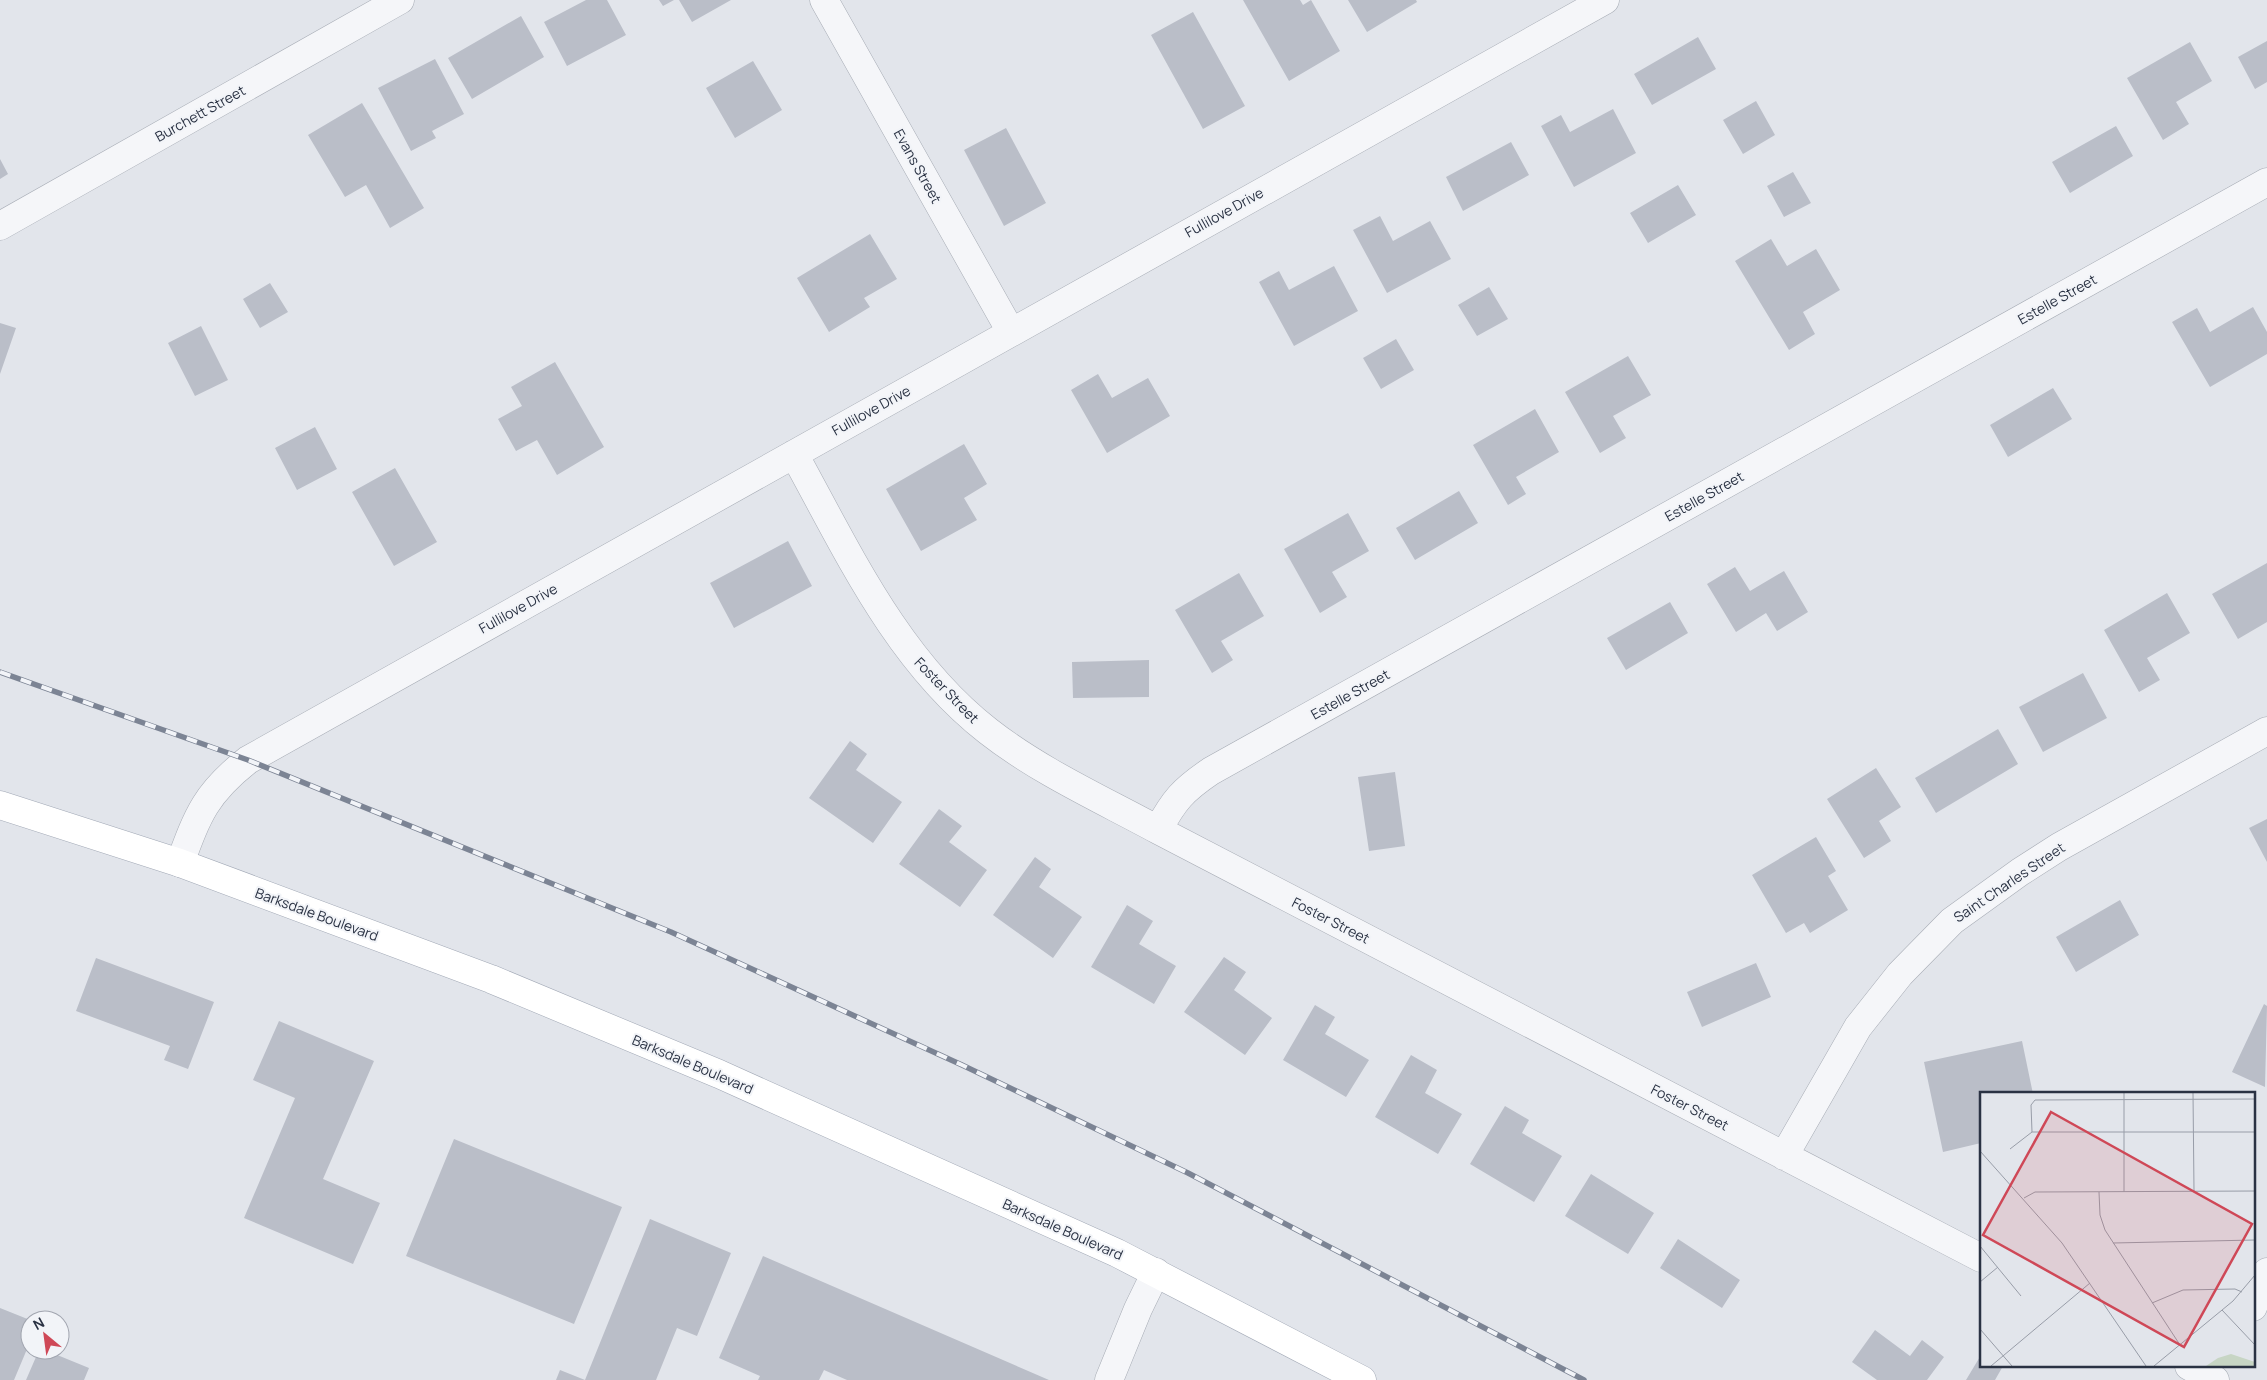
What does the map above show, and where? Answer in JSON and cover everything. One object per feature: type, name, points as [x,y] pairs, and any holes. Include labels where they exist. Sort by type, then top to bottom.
[{"type":"main road","name":"Barksdale Boulevard","points":[[0,805],[180,864],[491,979],[710,1070],[1156,1272],[1362,1380]]},
{"type":"street","name":"Burchett Street","points":[[0,226],[400,0]]},
{"type":"street","name":"Evans Street","points":[[824,0],[1011,332]]},
{"type":"street","name":"Fullilove Drive","points":[[180,864],[205,802],[232,772],[248,760],[1605,0]]},
{"type":"street","name":"Estelle Street","points":[[1158,830],[1172,803],[1188,787],[1211,771],[2267,182]]},
{"type":"street","name":"Foster Street","points":[[794,454],[882,612],[909,649],[958,706],[988,732],[1027,758],[1158,830],[1980,1257]]},
{"type":"street","name":"Saint Charles Street","points":[[1784,1156],[1858,1027],[1900,974],[1952,921],[2020,872],[2059,847],[2267,731]]},
{"type":"street","points":[[1109,1380],[1138,1309],[1156,1272]]},
{"type":"street","points":[[2254,1304],[2267,1272]]},
{"type":"street","points":[[2193,1368],[2216,1380]]},
{"type":"street","points":[[2224,1380],[2229,1368]]},
{"type":"building","points":[[586,0],[607,0],[626,35],[567,66],[544,22]]},
{"type":"building","points":[[659,0],[674,0],[663,6]]},
{"type":"building","points":[[679,0],[731,0],[692,22]]},
{"type":"building","points":[[1243,0],[1300,0],[1303,5],[1311,0],[1340,51],[1289,81]]},
{"type":"building","points":[[1348,0],[1416,0],[1417,2],[1367,32]]},
{"type":"building","points":[[1193,12],[1245,106],[1203,129],[1151,35]]},
{"type":"building","points":[[521,16],[544,57],[472,99],[448,58]]},
{"type":"building","points":[[1698,37],[1716,69],[1652,105],[1634,74]]},
{"type":"building","points":[[2267,41],[2267,82],[2255,89],[2238,57]]},
{"type":"building","points":[[2190,42],[2212,81],[2176,102],[2189,124],[2163,140],[2127,78]]},
{"type":"building","points":[[435,59],[464,114],[432,131],[436,138],[411,151],[378,88]]},
{"type":"building","points":[[753,61],[782,110],[735,138],[706,88]]},
{"type":"building","points":[[1756,101],[1775,135],[1743,154],[1723,120]]},
{"type":"building","points":[[362,103],[424,208],[390,228],[366,185],[345,197],[308,135]]},
{"type":"building","points":[[1613,109],[1636,153],[1574,187],[1541,126],[1561,115],[1570,132]]},
{"type":"building","points":[[2116,126],[2133,156],[2070,193],[2052,162]]},
{"type":"building","points":[[1006,128],[1046,203],[1004,226],[964,150]]},
{"type":"building","points":[[1511,142],[1529,175],[1463,211],[1446,177]]},
{"type":"building","points":[[0,159],[8,174],[0,179]]},
{"type":"building","points":[[1793,172],[1811,203],[1784,217],[1767,186]]},
{"type":"building","points":[[1678,185],[1696,215],[1648,243],[1630,213]]},
{"type":"building","points":[[1380,216],[1393,241],[1430,221],[1451,259],[1387,293],[1353,230]]},
{"type":"building","points":[[870,234],[897,279],[864,298],[870,307],[829,332],[797,278]]},
{"type":"building","points":[[1771,239],[1787,266],[1816,249],[1840,290],[1803,312],[1815,334],[1789,350],[1735,261]]},
{"type":"building","points":[[1334,266],[1358,311],[1294,346],[1259,282],[1279,271],[1289,290]]},
{"type":"building","points":[[270,283],[288,312],[260,328],[243,299]]},
{"type":"building","points":[[1489,287],[1508,319],[1477,336],[1458,305]]},
{"type":"building","points":[[2253,307],[2267,332],[2267,354],[2210,387],[2172,322],[2197,308],[2210,332]]},
{"type":"building","points":[[0,323],[16,328],[0,374]]},
{"type":"building","points":[[201,326],[228,380],[195,396],[168,343]]},
{"type":"building","points":[[1396,339],[1414,370],[1381,389],[1363,358]]},
{"type":"building","points":[[1628,356],[1651,395],[1613,416],[1626,438],[1600,453],[1565,392]]},
{"type":"building","points":[[555,362],[604,447],[557,475],[537,440],[516,451],[498,419],[522,406],[511,387]]},
{"type":"building","points":[[1098,374],[1112,398],[1148,378],[1170,416],[1107,453],[1071,390]]},
{"type":"building","points":[[2053,388],[2072,419],[2008,457],[1990,425]]},
{"type":"building","points":[[1535,409],[1559,452],[1516,477],[1526,494],[1508,505],[1473,445]]},
{"type":"building","points":[[315,427],[337,469],[297,490],[275,448]]},
{"type":"building","points":[[964,444],[987,484],[964,498],[977,520],[921,551],[886,489]]},
{"type":"building","points":[[395,468],[437,542],[394,566],[352,492]]},
{"type":"building","points":[[1459,491],[1478,523],[1415,560],[1396,528]]},
{"type":"building","points":[[1348,513],[1369,551],[1332,572],[1347,597],[1320,613],[1284,549]]},
{"type":"building","points":[[788,541],[812,586],[734,628],[710,583]]},
{"type":"building","points":[[2267,563],[2267,622],[2238,639],[2212,594]]},
{"type":"building","points":[[1735,567],[1750,591],[1784,571],[1808,612],[1777,631],[1766,613],[1736,632],[1707,584]]},
{"type":"building","points":[[1239,573],[1264,616],[1221,641],[1233,660],[1212,673],[1175,610]]},
{"type":"building","points":[[2167,593],[2190,633],[2147,658],[2160,680],[2139,692],[2104,630]]},
{"type":"building","points":[[1670,602],[1688,633],[1626,670],[1607,638]]},
{"type":"building","points":[[1149,660],[1149,697],[1073,698],[1072,662]]},
{"type":"building","points":[[2083,673],[2107,718],[2043,752],[2019,707]]},
{"type":"building","points":[[1998,729],[2018,764],[1936,813],[1915,778]]},
{"type":"building","points":[[850,741],[867,754],[856,770],[902,802],[873,843],[809,798]]},
{"type":"building","points":[[1876,768],[1901,807],[1879,821],[1891,841],[1864,858],[1827,799]]},
{"type":"building","points":[[1395,772],[1405,846],[1369,851],[1358,777]]},
{"type":"building","points":[[939,809],[962,826],[949,842],[987,870],[960,907],[899,864]]},
{"type":"building","points":[[2267,819],[2267,862],[2249,828]]},
{"type":"building","points":[[1816,837],[1836,871],[1828,876],[1848,910],[1810,933],[1804,923],[1786,933],[1752,875]]},
{"type":"building","points":[[1035,857],[1051,869],[1039,887],[1082,917],[1053,958],[993,915]]},
{"type":"building","points":[[2120,900],[2139,935],[2076,972],[2056,937]]},
{"type":"building","points":[[1127,905],[1153,921],[1139,944],[1176,966],[1154,1004],[1091,967]]},
{"type":"building","points":[[1224,957],[1246,972],[1234,990],[1272,1018],[1245,1055],[1184,1012]]},
{"type":"building","points":[[96,958],[214,1002],[188,1069],[164,1060],[170,1046],[76,1011]]},
{"type":"building","points":[[1756,963],[1771,997],[1702,1027],[1687,992]]},
{"type":"building","points":[[2264,1004],[2267,1006],[2265,1087],[2232,1072]]},
{"type":"building","points":[[1315,1005],[1335,1017],[1325,1034],[1369,1060],[1346,1097],[1283,1060]]},
{"type":"building","points":[[279,1021],[374,1061],[323,1179],[380,1203],[353,1264],[244,1218],[295,1098],[253,1080]]},
{"type":"building","points":[[2022,1041],[2033,1092],[1980,1092],[1980,1143],[1943,1152],[1924,1062]]},
{"type":"building","points":[[1411,1055],[1437,1070],[1425,1093],[1462,1114],[1438,1154],[1375,1117]]},
{"type":"building","points":[[1505,1106],[1529,1120],[1522,1133],[1562,1156],[1534,1202],[1470,1164]]},
{"type":"building","points":[[454,1139],[622,1207],[574,1324],[406,1256]]},
{"type":"building","points":[[1591,1174],[1654,1213],[1628,1254],[1565,1216]]},
{"type":"building","points":[[650,1219],[731,1253],[697,1336],[677,1328],[656,1380],[585,1380]]},
{"type":"building","points":[[1678,1239],[1740,1280],[1722,1308],[1660,1268]]},
{"type":"building","points":[[763,1256],[1049,1380],[847,1380],[824,1370],[819,1380],[758,1380],[760,1376],[719,1358]]},
{"type":"building","points":[[0,1308],[20,1316],[20,1360],[22,1360],[14,1380],[0,1380]]},
{"type":"building","points":[[1875,1330],[1910,1356],[1922,1340],[1944,1357],[1927,1380],[1877,1380],[1852,1362]]},
{"type":"building","points":[[1980,1357],[1980,1368],[2002,1368],[1995,1380],[1966,1380]]},
{"type":"building","points":[[35,1360],[69,1360],[89,1368],[84,1380],[26,1380]]},
{"type":"building","points":[[560,1370],[585,1380],[556,1380]]},
{"type":"railway","points":[[0,672],[248,760],[671,932],[962,1065],[1188,1173],[1584,1380]]}]
